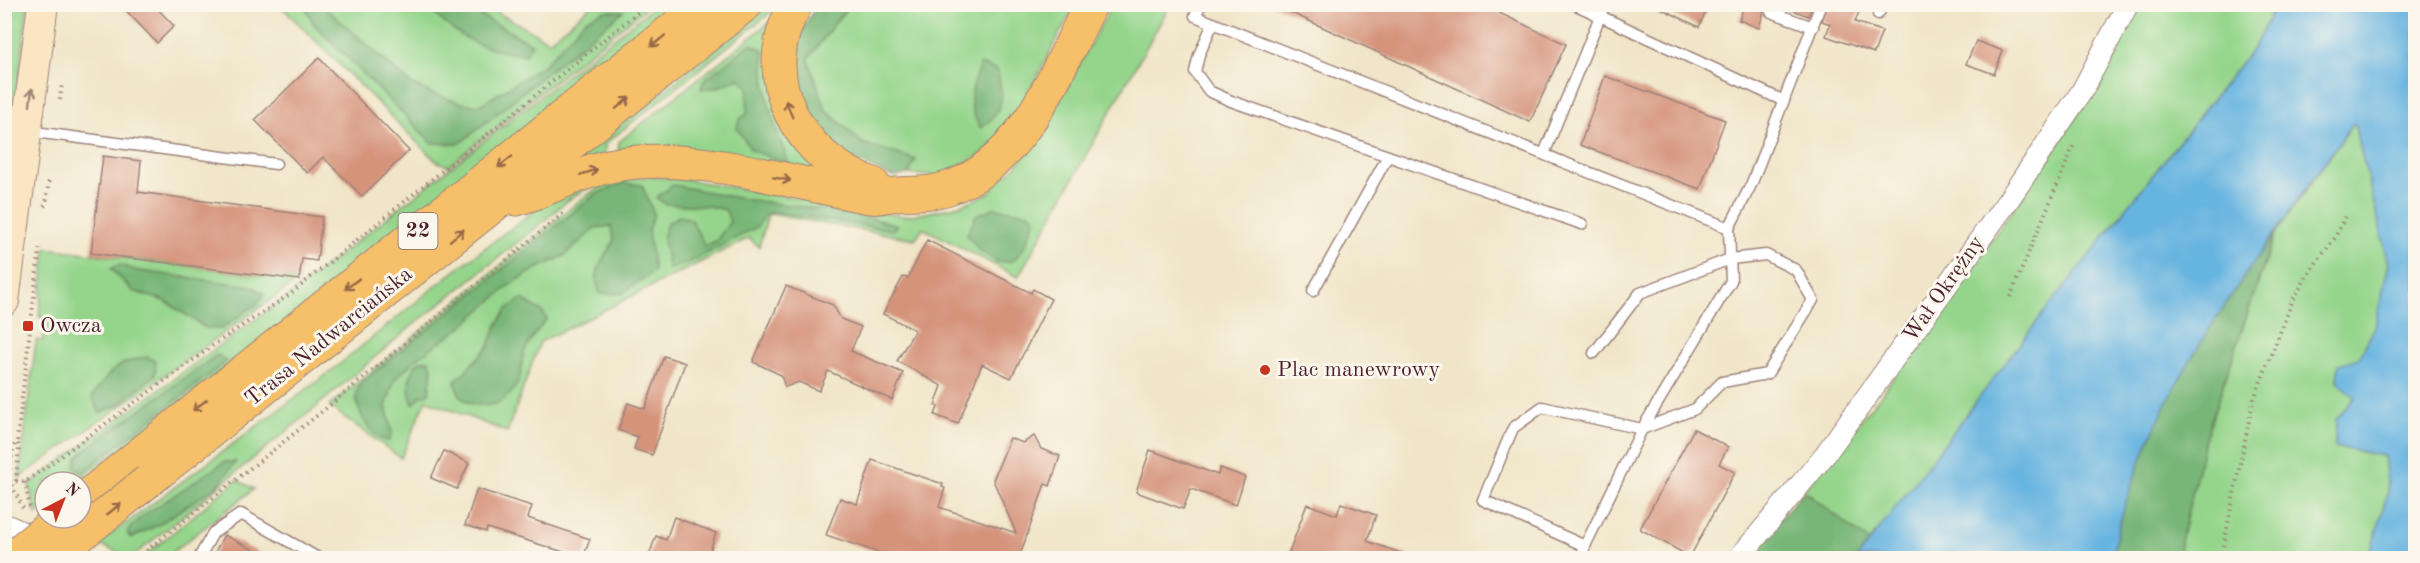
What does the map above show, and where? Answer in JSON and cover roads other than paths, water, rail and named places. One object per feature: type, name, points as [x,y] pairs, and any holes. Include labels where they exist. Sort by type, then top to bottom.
[{"type":"main road","points":[[4,301],[43,4]]},
{"type":"main road","name":"Trasa Nadwarciańska","points":[[52,558],[141,470],[704,4]]},
{"type":"main road","name":"Trasa Nadwarciańska","points":[[93,495],[141,470],[495,205],[746,4]]},
{"type":"main road","points":[[796,4],[786,25],[780,57],[783,92],[793,118],[803,135],[826,160],[852,177],[896,195]]},
{"type":"main road","points":[[495,205],[544,191],[589,171],[638,162],[678,162],[812,184],[873,198],[924,194],[949,188],[974,177],[1001,156],[1021,132],[1091,4]]},
{"type":"main road","points":[[11,538],[33,523]]},
{"type":"street","name":"Wał Okrężny","points":[[1739,558],[1824,456],[2009,199],[2082,91],[2128,4]]},
{"type":"street","points":[[11,538],[80,558]]},
{"type":"lane","points":[[1201,4],[1195,16],[1729,228]]},
{"type":"lane","points":[[1575,4],[1784,101]]},
{"type":"lane","points":[[1544,154],[1605,4]]},
{"type":"lane","points":[[1774,4],[1771,12],[1813,27]]},
{"type":"lane","points":[[1581,558],[1642,429],[1731,281],[1729,228],[1751,185],[1821,4]]},
{"type":"lane","points":[[1213,23],[1199,55],[1196,72],[1209,91],[1231,101],[1582,224]]},
{"type":"lane","points":[[27,130],[276,164]]},
{"type":"lane","points":[[1313,291],[1388,156]]},
{"type":"lane","points":[[1585,546],[1483,500],[1513,428],[1542,407],[1642,429],[1695,409],[1722,382],[1767,374],[1813,300],[1796,270],[1766,255],[1730,259],[1640,293],[1593,354]]},
{"type":"lane","points":[[199,558],[213,533],[241,514],[318,558]]},
{"type":"water","points":[[2276,5],[2415,5],[2415,558],[2369,558],[2388,491],[2384,456],[2335,447],[2336,420],[2355,397],[2337,381],[2339,364],[2359,358],[2375,327],[2389,263],[2354,123],[2225,304],[2177,384],[2138,467],[2123,512],[2112,558],[1857,558],[2039,319],[2254,47]]},
{"type":"place","name":"Owcza","points":[[28,326]]},
{"type":"place","name":"Plac manewrowy","points":[[1265,370]]}]
